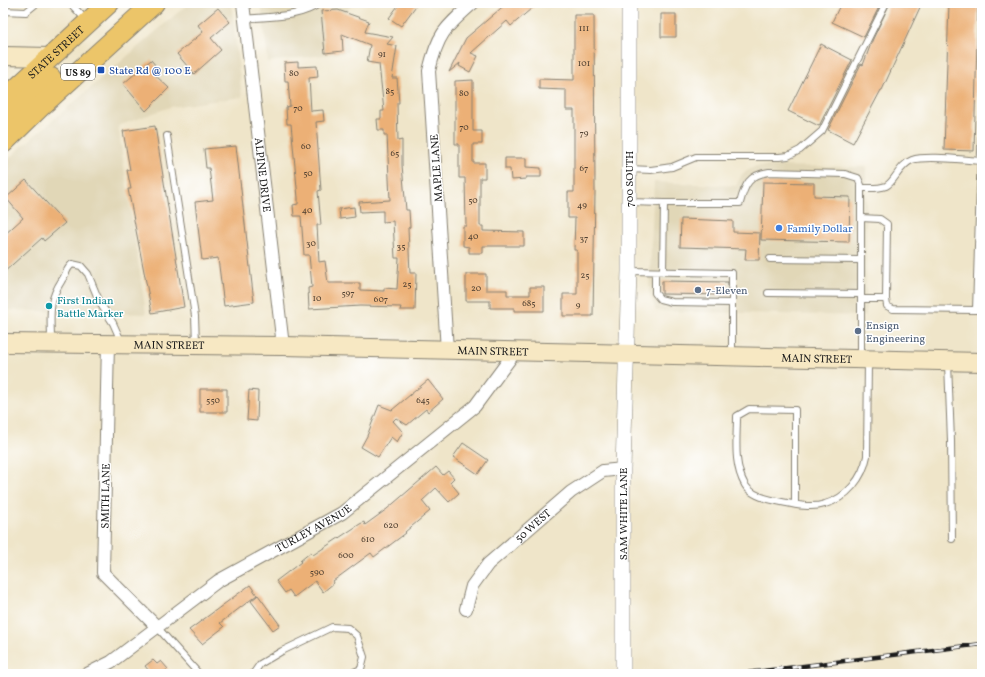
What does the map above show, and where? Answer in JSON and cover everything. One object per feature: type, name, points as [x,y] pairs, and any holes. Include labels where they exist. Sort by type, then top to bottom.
[{"type":"main road","name":"STATE STREET","points":[[5,91],[57,62],[88,22],[109,3]]},
{"type":"main road","points":[[3,123],[57,62],[136,3]]},
{"type":"main road","name":"US 89","points":[[3,143],[41,106],[154,3]]},
{"type":"main road","points":[[3,56],[57,62]]},
{"type":"main road","name":"MAIN STREET","points":[[3,343],[283,346],[982,362]]},
{"type":"street","name":"ALPINE DRIVE","points":[[243,3],[283,346]]},
{"type":"street","name":"MAPLE LANE","points":[[447,350],[430,71],[435,46],[446,27],[473,3]]},
{"type":"street","name":"700 SOUTH","points":[[627,355],[629,271],[629,3]]},
{"type":"street","name":"SMITH LANE","points":[[115,343],[103,573],[157,626]]},
{"type":"street","name":"TURLEY AVENUE","points":[[87,674],[111,662],[218,581],[342,513],[475,406],[515,352]]},
{"type":"street","name":"SAM WHITE LANE","points":[[623,674],[624,469],[627,355]]},
{"type":"street","name":"50 WEST","points":[[466,609],[472,586],[488,564],[571,492],[591,478],[606,470],[624,469]]},
{"type":"lane","points":[[3,11],[26,12],[37,3]]},
{"type":"lane","points":[[70,3],[88,22]]},
{"type":"lane","points":[[245,19],[300,13],[314,8],[320,3]]},
{"type":"lane","points":[[629,169],[651,170],[672,167],[683,161],[696,157],[780,157],[788,156],[800,150],[822,131],[886,3]]},
{"type":"lane","points":[[861,218],[880,219],[887,224],[887,306],[893,309],[976,310],[982,120]]},
{"type":"lane","points":[[167,136],[195,316],[196,345]]},
{"type":"lane","points":[[861,188],[888,186],[904,165],[912,160],[926,158],[981,161]]},
{"type":"lane","points":[[629,202],[740,203],[744,190],[751,179],[759,174],[769,172],[845,174],[858,178],[861,188],[861,296],[865,359],[867,456],[860,476],[843,495],[825,504],[804,506],[762,498],[746,487],[737,468],[737,416],[749,409],[794,410],[795,504]]},
{"type":"lane","points":[[663,272],[664,203]]},
{"type":"lane","points":[[770,260],[861,260]]},
{"type":"lane","points":[[51,343],[51,304],[53,295],[68,268],[72,264],[81,266],[88,274],[100,303],[113,322],[115,343]]},
{"type":"lane","points":[[629,271],[732,273],[732,356]]},
{"type":"lane","points":[[655,272],[655,293],[660,299],[672,302],[732,303]]},
{"type":"lane","points":[[768,293],[861,296],[886,299]]},
{"type":"lane","points":[[948,361],[951,441],[952,539]]},
{"type":"lane","points":[[157,626],[199,674]]},
{"type":"lane","points":[[253,674],[260,664],[282,651],[332,627],[348,628],[357,636],[364,657],[361,669],[350,674]]},
{"type":"shaded area","points":[[189,3],[231,3],[242,97],[170,107],[118,126],[146,314],[3,310],[3,163]]},
{"type":"shaded area","points":[[261,3],[354,3],[347,10],[348,52],[268,62]]},
{"type":"shaded area","points":[[756,166],[866,167],[866,316],[656,311],[649,292],[654,182],[736,186],[742,174]]},
{"type":"building","points":[[400,3],[418,3],[401,26],[389,18]]},
{"type":"building","points":[[507,3],[538,3],[511,26],[507,21],[471,53],[478,56],[470,72],[459,66],[460,63],[449,72],[466,38]]},
{"type":"building","points":[[841,3],[881,3],[864,37],[832,22]]},
{"type":"building","points":[[890,3],[922,3],[882,90],[853,143],[828,130],[861,64],[863,65],[872,41]]},
{"type":"building","points":[[949,3],[978,3],[974,151],[944,150]]},
{"type":"building","points":[[218,8],[230,22],[211,38],[221,50],[194,74],[177,54],[203,32],[198,25]]},
{"type":"building","points":[[338,10],[369,21],[365,32],[393,37],[387,44],[397,46],[392,78],[397,78],[399,103],[397,103],[398,141],[402,140],[402,165],[406,210],[409,210],[410,227],[408,228],[410,273],[416,273],[415,310],[400,310],[401,307],[360,306],[309,309],[308,288],[312,287],[309,255],[304,255],[301,216],[294,216],[293,205],[298,204],[298,198],[291,124],[287,124],[286,107],[290,106],[288,81],[285,81],[284,63],[298,62],[298,67],[317,66],[318,77],[309,78],[311,111],[323,110],[324,121],[316,122],[321,190],[318,191],[321,225],[317,225],[319,262],[325,261],[328,283],[360,283],[360,290],[384,291],[384,288],[397,289],[399,258],[395,258],[393,221],[383,222],[383,211],[360,212],[359,202],[390,200],[387,135],[384,135],[384,130],[378,130],[377,119],[381,119],[381,111],[384,111],[379,64],[367,62],[370,45],[342,34],[343,51],[325,53],[321,11]]},
{"type":"building","points":[[661,14],[676,14],[676,37],[661,37]]},
{"type":"building","points":[[574,15],[594,15],[595,192],[593,316],[563,316],[563,294],[577,294],[577,250],[574,250],[575,218],[568,218],[568,192],[574,192],[574,110],[566,110],[566,90],[539,89],[539,79],[574,80]]},
{"type":"building","points":[[821,44],[852,60],[819,126],[788,111]]},
{"type":"building","points":[[151,60],[161,72],[156,76],[169,88],[146,111],[123,84]]},
{"type":"building","points":[[473,80],[473,131],[482,131],[482,144],[473,144],[473,163],[485,163],[485,178],[480,178],[480,226],[483,226],[483,231],[524,232],[524,246],[483,246],[483,253],[469,253],[469,247],[463,246],[463,226],[466,226],[465,178],[459,178],[459,144],[455,144],[455,81]]},
{"type":"building","points":[[155,126],[184,307],[152,313],[128,189],[131,189],[127,170],[130,170],[123,131]]},
{"type":"building","points":[[236,146],[254,302],[224,306],[218,258],[202,260],[195,202],[213,200],[209,168],[206,168],[204,149]]},
{"type":"building","points":[[505,158],[526,158],[526,167],[541,168],[541,177],[526,177],[526,179],[511,180],[510,169],[505,169]]},
{"type":"building","points":[[26,180],[65,223],[44,241],[42,238],[3,273],[3,236],[23,218],[6,198]]},
{"type":"building","points":[[763,182],[814,183],[814,196],[850,197],[849,242],[761,240]]},
{"type":"building","points":[[354,207],[355,217],[340,219],[339,209]]},
{"type":"building","points":[[681,219],[733,221],[733,232],[760,233],[759,260],[745,260],[746,249],[680,247]]},
{"type":"building","points":[[466,274],[486,274],[486,290],[507,290],[507,295],[530,295],[530,287],[544,287],[544,311],[514,311],[514,308],[490,308],[490,301],[466,301]]},
{"type":"building","points":[[662,281],[728,282],[728,295],[662,294]]},
{"type":"building","points":[[428,380],[443,399],[428,412],[426,409],[407,425],[396,418],[393,421],[403,432],[397,442],[391,437],[378,457],[361,447],[379,405],[392,410]]},
{"type":"building","points":[[200,389],[227,389],[227,412],[200,412]]},
{"type":"building","points":[[249,390],[258,391],[257,421],[247,420]]},
{"type":"building","points":[[463,443],[488,460],[478,474],[453,457]]},
{"type":"building","points":[[436,467],[443,475],[448,471],[454,478],[450,482],[459,493],[449,502],[436,488],[422,501],[430,511],[405,532],[406,533],[374,557],[371,553],[333,581],[334,583],[323,592],[315,581],[294,597],[289,590],[285,593],[276,581],[301,562],[300,561],[311,552],[313,555],[360,524],[364,522],[365,525],[387,509]]},
{"type":"building","points":[[250,585],[257,595],[220,623],[224,627],[202,644],[189,630]]},
{"type":"building","points":[[258,595],[280,625],[273,630],[251,601]]},
{"type":"building","points":[[153,660],[157,664],[161,661],[168,669],[164,672],[165,674],[146,674],[149,671],[145,666]]},
{"type":"railway","points":[[738,674],[982,644]]},
{"type":"place","name":"State Rd @ 100 E","points":[[101,70]]},
{"type":"place","name":"Family Dollar","points":[[779,228]]},
{"type":"place","name":"7-Eleven","points":[[698,290]]},
{"type":"place","name":"First Indian Battle Marker","points":[[49,306]]},
{"type":"place","name":"Ensign Engineering","points":[[858,331]]}]
